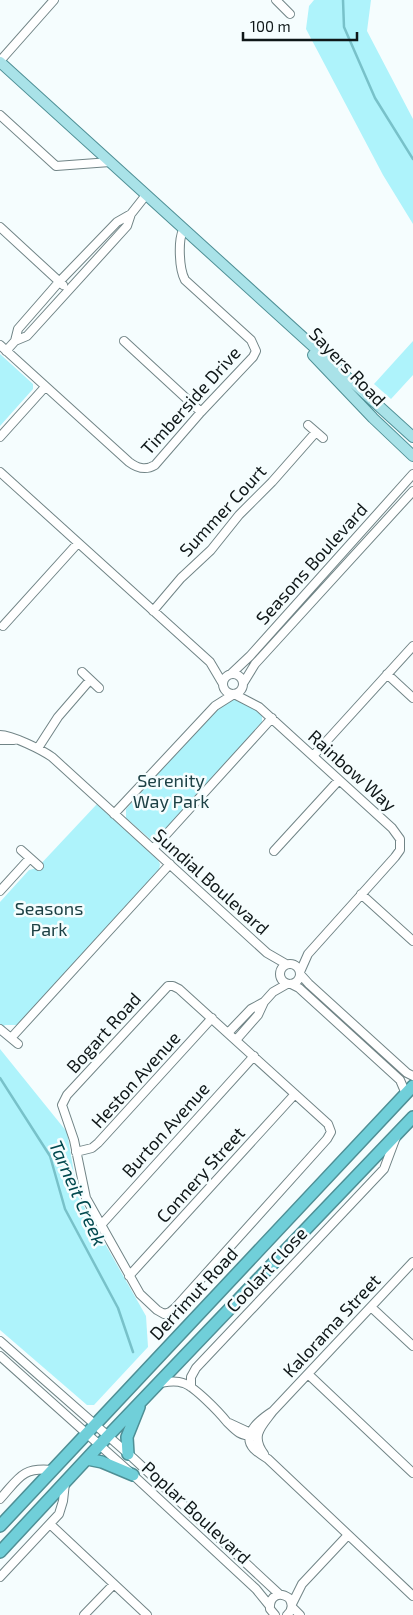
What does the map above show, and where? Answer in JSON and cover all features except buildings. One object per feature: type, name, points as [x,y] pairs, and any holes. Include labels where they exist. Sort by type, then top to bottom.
[{"type":"highway","name":"Derrimut Road","points":[[0,1526],[409,1090]]},
{"type":"highway","name":"Derrimut Road","points":[[0,1552],[142,1400],[413,1117]]},
{"type":"highway","points":[[128,1454],[127,1437],[142,1400]]},
{"type":"highway","points":[[87,1459],[102,1462],[133,1475]]},
{"type":"main road","name":"Sayers Road","points":[[0,62],[413,437]]},
{"type":"main road","name":"Sayers Road","points":[[259,298],[373,418],[413,456]]},
{"type":"street","points":[[0,62],[54,0]]},
{"type":"street","points":[[276,0],[290,14]]},
{"type":"street","points":[[0,115],[56,166],[110,162]]},
{"type":"street","points":[[6,351],[15,341],[27,336],[127,226],[131,214],[146,195]]},
{"type":"street","points":[[15,341],[18,329],[60,282],[117,222],[131,214]]},
{"type":"street","points":[[0,228],[68,290]]},
{"type":"street","name":"Timberside Drive","points":[[45,387],[136,468],[144,469],[155,465],[252,357],[256,347],[251,340],[185,280],[182,275],[180,236],[183,230]]},
{"type":"street","points":[[124,341],[201,412]]},
{"type":"street","points":[[0,345],[45,387],[0,437]]},
{"type":"street","points":[[308,426],[323,438]]},
{"type":"street","name":"Summer Court","points":[[154,611],[181,578],[211,550],[239,515],[272,482],[316,432]]},
{"type":"street","points":[[0,472],[210,662],[232,674],[238,675],[244,684],[240,691],[215,706],[114,814]]},
{"type":"street","name":"Seasons Boulevard","points":[[232,674],[413,474]]},
{"type":"street","name":"Seasons Boulevard","points":[[244,684],[250,670],[413,491]]},
{"type":"street","points":[[3,626],[78,542]]},
{"type":"street","points":[[312,756],[413,646]]},
{"type":"street","points":[[210,662],[228,692],[234,694]]},
{"type":"street","points":[[82,672],[99,688]]},
{"type":"street","points":[[215,706],[226,676],[232,674]]},
{"type":"street","points":[[387,674],[413,698]]},
{"type":"street","points":[[38,748],[58,717],[90,680]]},
{"type":"street","name":"Rainbow Way","points":[[244,684],[259,707]]},
{"type":"street","name":"Rainbow Way","points":[[234,694],[259,707],[272,718],[392,828],[400,839],[398,854],[308,954],[288,964]]},
{"type":"street","points":[[153,849],[272,718]]},
{"type":"street","name":"Sundial Boulevard","points":[[0,735],[9,736],[38,748],[52,757],[267,953],[288,964]]},
{"type":"street","name":"Sundial Boulevard","points":[[0,740],[18,741]]},
{"type":"street","points":[[274,851],[339,780]]},
{"type":"street","points":[[21,850],[39,866]]},
{"type":"street","points":[[0,891],[30,858]]},
{"type":"street","points":[[11,1038],[170,864]]},
{"type":"street","points":[[361,894],[413,941]]},
{"type":"street","name":"Sundial Boulevard","points":[[267,953],[280,974]]},
{"type":"street","name":"Rainbow Way","points":[[300,973],[308,954]]},
{"type":"street","points":[[236,1040],[252,1022],[264,1002],[273,992],[280,974],[288,964],[296,966],[309,984],[407,1073],[413,1076]]},
{"type":"street","points":[[273,992],[296,982],[300,973]]},
{"type":"street","points":[[280,974],[289,984],[299,988],[409,1090]]},
{"type":"street","name":"Bogart Road","points":[[76,1152],[72,1133],[62,1107],[63,1101],[168,986],[176,986],[212,1018]]},
{"type":"street","points":[[228,1033],[251,1009],[264,1002]]},
{"type":"street","points":[[245,1016],[252,1022]]},
{"type":"street","points":[[76,1152],[84,1193],[130,1276],[143,1297],[159,1312],[164,1314],[170,1312],[328,1140],[331,1132],[328,1124],[212,1018]]},
{"type":"street","name":"Heston Avenue","points":[[76,1152],[92,1148],[98,1143],[212,1018]]},
{"type":"street","points":[[0,1029],[18,1044]]},
{"type":"street","name":"Burton Avenue","points":[[101,1225],[254,1056]]},
{"type":"street","name":"Connery Street","points":[[130,1276],[295,1094]]},
{"type":"street","name":"Coolart Close","points":[[191,1387],[191,1377],[195,1369],[384,1169],[396,1134]]},
{"type":"street","name":"Kalorama Street","points":[[253,1435],[273,1411],[413,1262]]},
{"type":"street","points":[[371,1307],[413,1346]]},
{"type":"street","name":"Poplar Boulevard","points":[[0,1341],[95,1424],[281,1594],[289,1598],[292,1605]]},
{"type":"street","name":"Poplar Boulevard","points":[[0,1356],[133,1475],[256,1589],[270,1611]]},
{"type":"street","points":[[308,1374],[413,1473]]},
{"type":"street","points":[[159,1383],[177,1381],[191,1387],[228,1422],[253,1435],[268,1459],[413,1596]]},
{"type":"street","points":[[0,1498],[25,1473],[37,1469],[52,1470]]},
{"type":"street","points":[[0,1577],[50,1524],[61,1509],[65,1482]]},
{"type":"street","points":[[50,1524],[147,1615]]},
{"type":"street","points":[[287,1615],[302,1584],[348,1535]]},
{"type":"street","points":[[84,1615],[114,1584]]},
{"type":"street","points":[[270,1611],[272,1598],[302,1584]]},
{"type":"street","points":[[292,1605],[300,1615]]},
{"type":"green space","points":[[314,0],[371,0],[367,31],[413,119],[413,224],[383,175],[306,29],[309,6]]},
{"type":"green space","points":[[413,341],[413,375],[391,399],[374,384]]},
{"type":"green space","points":[[0,354],[33,384],[33,389],[0,426]]},
{"type":"green space","name":"Serenity Way Park","points":[[232,698],[241,700],[253,707],[262,716],[262,724],[158,838],[150,839],[126,818],[126,809],[219,706]]},
{"type":"green space","name":"Seasons Park","points":[[97,804],[158,860],[160,864],[159,870],[19,1025],[5,1025],[0,1030],[0,902],[29,870],[37,868]]},
{"type":"green space","points":[[0,1049],[67,1132],[78,1196],[146,1316],[148,1347],[94,1405],[87,1405],[0,1330]]},
{"type":"waterway","points":[[343,0],[344,27],[375,98],[413,159]]},
{"type":"waterway","name":"Tarneit Creek","points":[[0,1078],[50,1156],[65,1209],[118,1308],[133,1352]]}]
